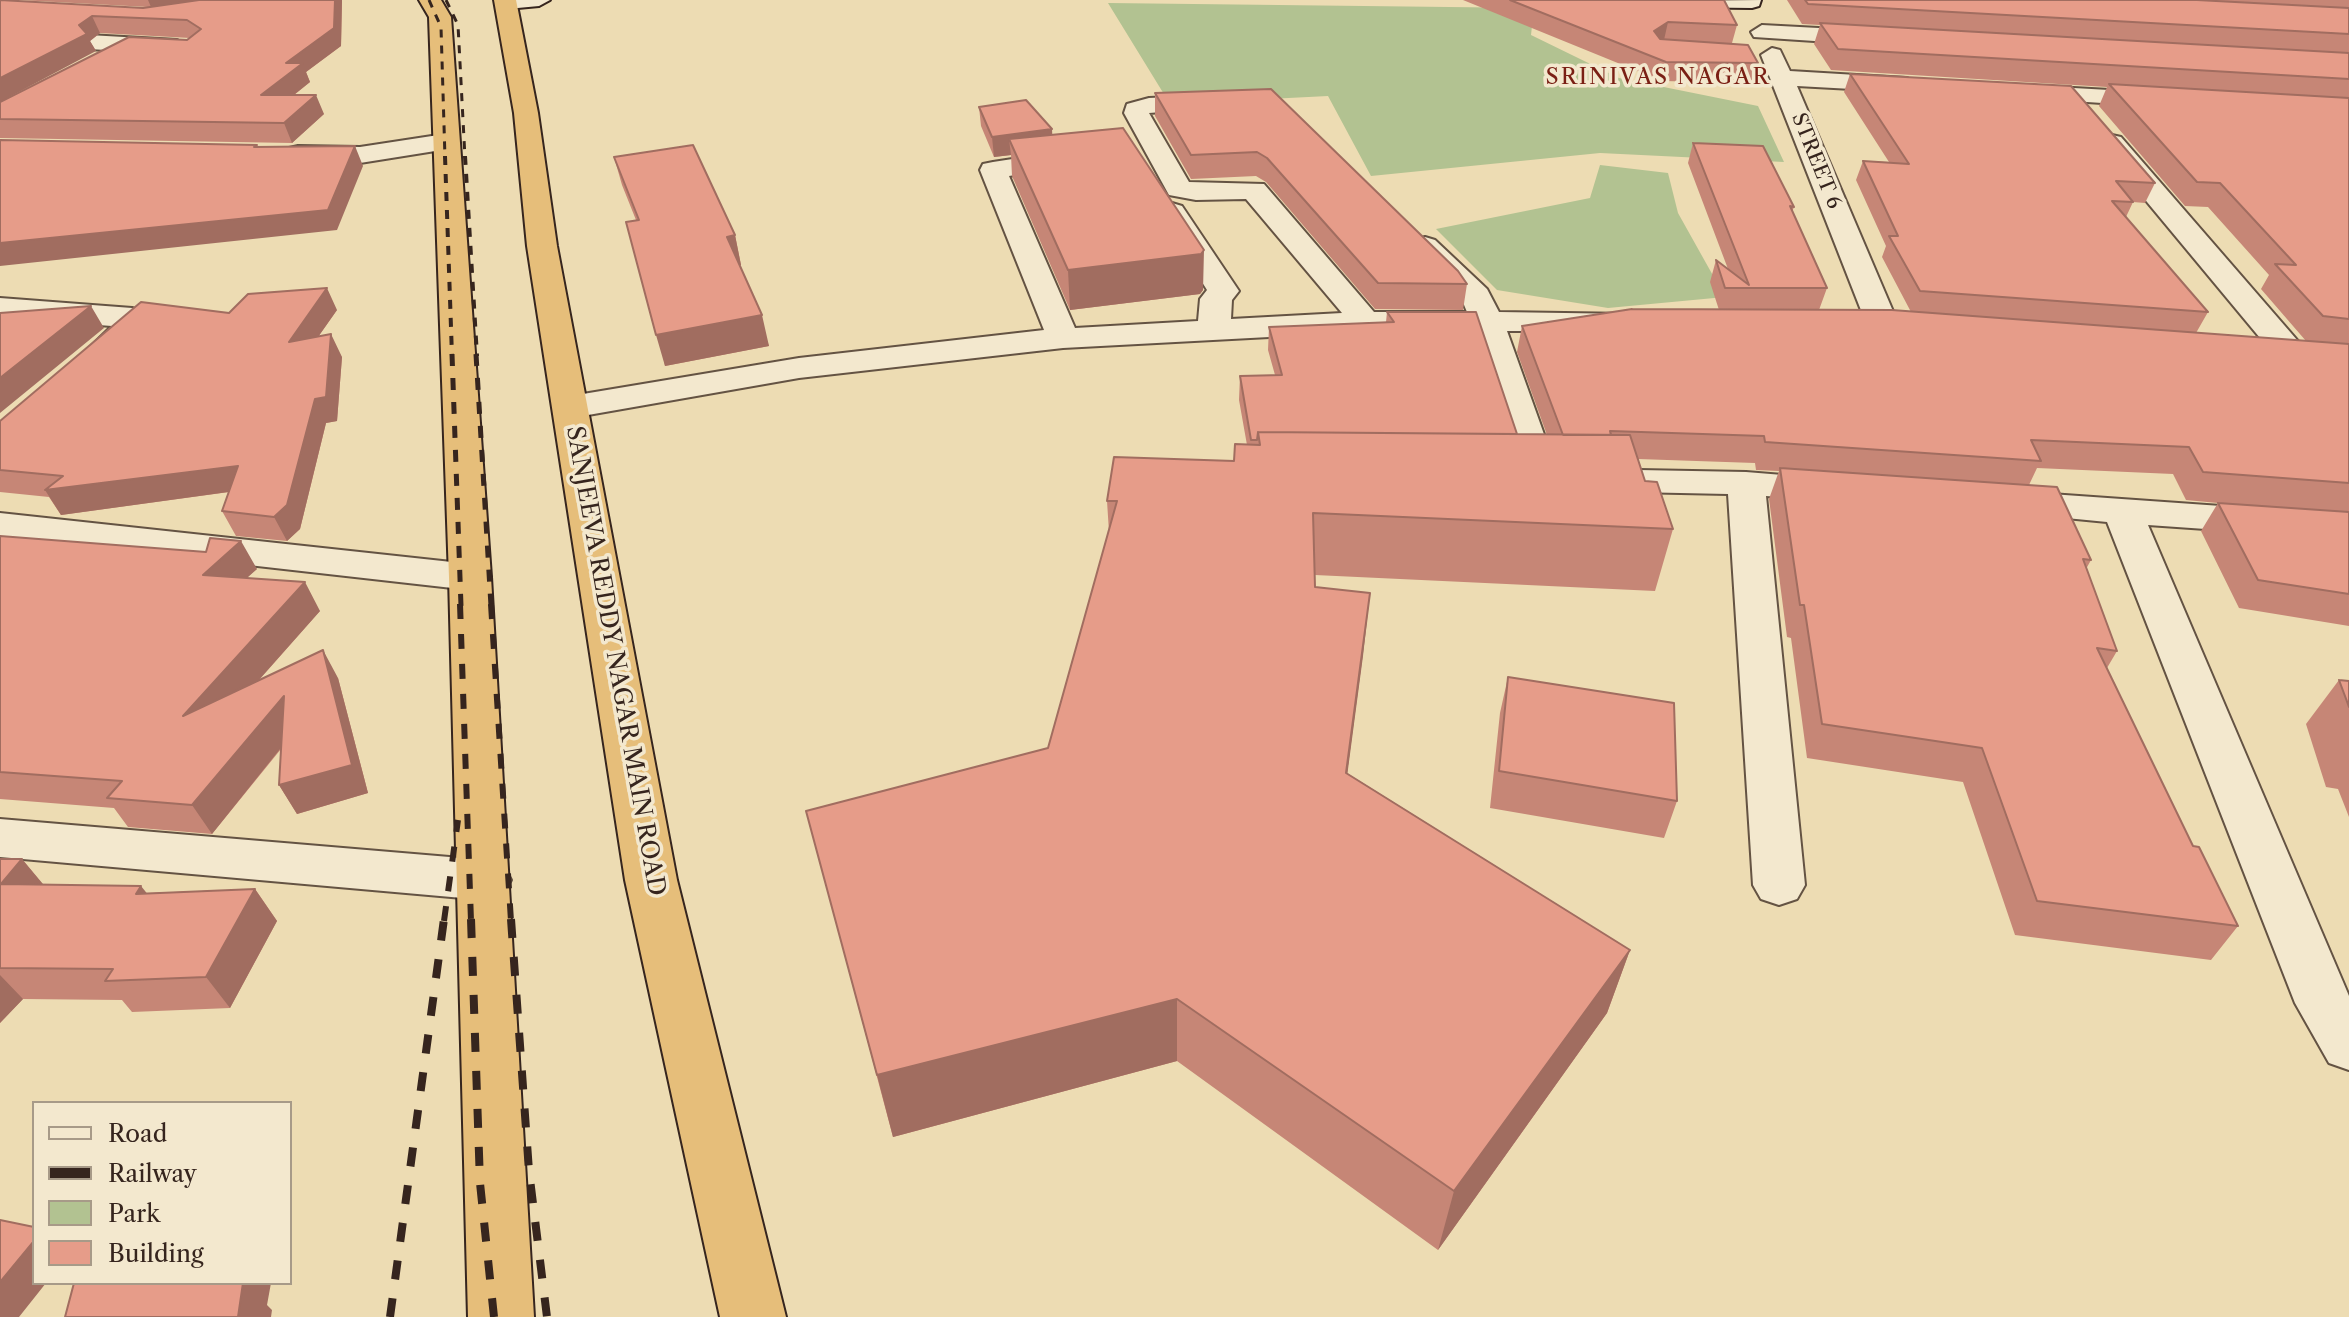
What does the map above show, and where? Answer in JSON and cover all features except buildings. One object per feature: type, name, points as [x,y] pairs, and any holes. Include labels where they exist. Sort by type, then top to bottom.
[{"type":"highway","points":[[430,0],[440,17],[485,880],[501,1317]]},
{"type":"highway","name":"SANJEEVA REDDY NAGAR MAIN ROAD","points":[[517,1],[526,113],[542,246],[651,880],[753,1317]]},
{"type":"street","points":[[1640,1],[1751,1]]},
{"type":"street","name":"STREET 6","points":[[1751,1],[1882,324]]},
{"type":"street","points":[[0,37],[195,48]]},
{"type":"street","points":[[1742,54],[1773,55],[1905,40]]},
{"type":"street","points":[[94,66],[134,44]]},
{"type":"street","points":[[1773,55],[1935,87]]},
{"type":"street","points":[[1996,91],[2195,102]]},
{"type":"street","points":[[2072,95],[2306,356],[2245,351]]},
{"type":"street","points":[[1240,100],[1149,105],[1136,109],[1136,113],[1179,189],[1196,192],[1254,190],[1356,309],[1363,322]]},
{"type":"street","points":[[266,153],[360,155],[445,142]]},
{"type":"street","points":[[1126,152],[1134,154],[1223,291],[1216,299],[1214,328]]},
{"type":"street","points":[[1063,338],[993,170],[1095,155]]},
{"type":"street","points":[[1410,231],[1476,296],[1487,320],[1525,479],[1746,483],[1872,493]]},
{"type":"street","points":[[0,308],[132,318],[134,324],[127,332],[81,369]]},
{"type":"street","points":[[571,407],[799,368],[1063,338],[1363,322],[1645,321]]},
{"type":"street","points":[[1746,483],[1779,885]]},
{"type":"street","points":[[1966,500],[2349,527]]},
{"type":"street","points":[[2123,512],[2323,1003],[2349,1045]]},
{"type":"street","points":[[0,525],[470,577]]},
{"type":"street","points":[[0,838],[485,880]]},
{"type":"green space","points":[[1108,3],[1534,8],[1531,35],[1619,78],[1758,106],[1784,162],[1600,153],[1371,176],[1328,96],[1170,104]]},
{"type":"green space","points":[[1600,165],[1668,173],[1678,213],[1725,297],[1608,308],[1497,290],[1436,229],[1590,198]]},
{"type":"railway","points":[[429,0],[441,27],[445,158]]},
{"type":"railway","points":[[446,0],[458,25],[465,158]]},
{"type":"railway","points":[[445,156],[452,356]]},
{"type":"railway","points":[[465,156],[477,356]]},
{"type":"railway","points":[[452,354],[461,606]]},
{"type":"railway","points":[[476,354],[491,606]]},
{"type":"railway","points":[[460,604],[471,921]]},
{"type":"railway","points":[[491,604],[511,921]]},
{"type":"railway","points":[[444,921],[458,820]]},
{"type":"railway","points":[[390,1317],[444,919]]},
{"type":"railway","points":[[471,919],[480,1183],[494,1317]]},
{"type":"railway","points":[[511,919],[529,1171],[547,1317]]},
{"type":"district","name":"SRINIVAS NAGAR","points":[[1658,78]]}]
